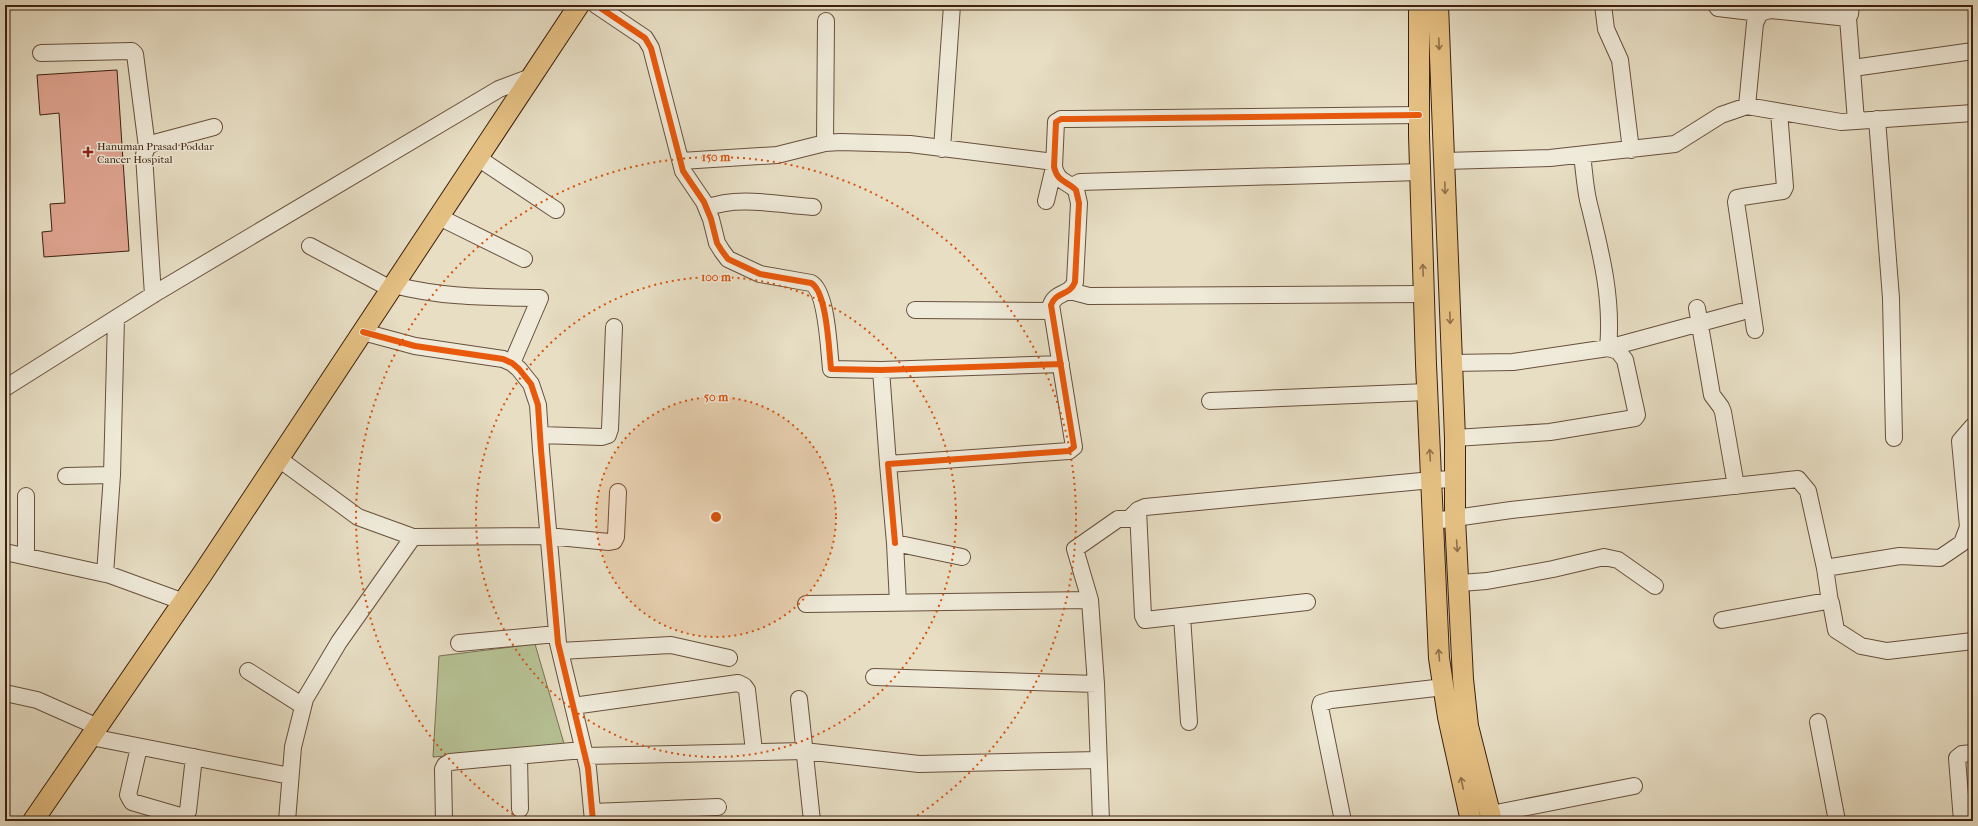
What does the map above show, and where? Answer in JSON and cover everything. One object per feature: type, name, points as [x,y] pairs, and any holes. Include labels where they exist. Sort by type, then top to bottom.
[{"type":"main road","points":[[33,821],[184,602],[579,5]]},
{"type":"main road","points":[[1419,5],[1420,172],[1427,392],[1434,521],[1435,599],[1439,658],[1471,821]]},
{"type":"main road","points":[[1438,5],[1463,678],[1468,726],[1492,817]]},
{"type":"street","points":[[596,5],[648,42],[653,53],[681,161],[687,178],[706,208],[717,243],[728,259],[760,274],[811,283],[817,288],[827,329],[831,369],[881,370],[1061,364]]},
{"type":"street","points":[[942,149],[952,5]]},
{"type":"street","points":[[1603,5],[1606,29],[1620,60],[1631,150]]},
{"type":"street","points":[[1716,5],[1718,8],[1760,13],[1770,10],[1849,12],[1856,122]]},
{"type":"street","points":[[1747,106],[1755,23],[1760,13]]},
{"type":"street","points":[[824,143],[826,21]]},
{"type":"street","points":[[41,53],[132,51],[135,54],[147,147],[144,155],[153,295]]},
{"type":"street","points":[[1853,68],[1973,51]]},
{"type":"street","points":[[5,388],[153,295],[499,89],[531,78]]},
{"type":"street","points":[[1444,161],[1550,158],[1675,144],[1721,116],[1747,106],[1842,122],[1973,113]]},
{"type":"street","points":[[1755,330],[1736,202],[1737,198],[1783,191],[1786,187],[1779,112]]},
{"type":"street","points":[[1046,201],[1054,165],[1056,122],[1061,119],[1419,115]]},
{"type":"street","points":[[1878,120],[1891,298],[1894,438]]},
{"type":"street","points":[[147,147],[154,143],[214,127]]},
{"type":"street","points":[[681,161],[777,154],[824,143],[910,144],[1054,165]]},
{"type":"street","points":[[1582,155],[1588,199],[1604,264],[1610,331],[1608,348]]},
{"type":"street","points":[[478,158],[556,210]]},
{"type":"street","points":[[1054,165],[1059,179],[1076,190],[1079,203],[1075,282],[1070,291]]},
{"type":"street","points":[[1072,186],[1080,182],[1420,172]]},
{"type":"street","points":[[706,208],[723,202],[813,207]]},
{"type":"street","points":[[438,217],[524,259]]},
{"type":"street","points":[[310,246],[393,287],[450,296],[540,298],[512,362]]},
{"type":"street","points":[[888,464],[1072,449],[1075,444],[1051,305],[1056,296],[1070,291],[1089,296],[1424,294]]},
{"type":"street","points":[[1697,308],[1712,396],[1723,412],[1736,486]]},
{"type":"street","points":[[915,310],[1052,311]]},
{"type":"street","points":[[1451,363],[1513,362],[1608,348],[1741,312]]},
{"type":"street","points":[[106,574],[112,475],[116,318]]},
{"type":"street","points":[[540,435],[602,438],[608,435],[610,429],[614,327]]},
{"type":"street","points":[[363,332],[415,346],[503,359],[512,362],[520,369],[536,394],[557,634],[584,753],[593,816],[718,807]]},
{"type":"street","points":[[1455,438],[1550,432],[1635,418],[1637,415],[1625,360],[1618,351],[1608,348]]},
{"type":"street","points":[[881,370],[895,543],[898,603]]},
{"type":"street","points":[[1210,401],[1427,392]]},
{"type":"street","points":[[1825,568],[1900,556],[1940,558],[1962,543],[1968,527],[1960,441],[1973,426]]},
{"type":"street","points":[[279,459],[358,517],[413,537],[548,536],[609,542],[614,541],[616,537],[618,492]]},
{"type":"street","points":[[66,476],[112,475]]},
{"type":"street","points":[[1101,821],[1096,684],[1090,600],[1075,549],[1118,519],[1129,519],[1138,510],[1145,507],[1455,479]]},
{"type":"street","points":[[1434,521],[1798,479],[1808,491],[1825,568],[1836,630],[1861,646],[1887,651],[1973,641]]},
{"type":"street","points":[[26,496],[26,556]]},
{"type":"street","points":[[1138,510],[1143,619],[1148,620],[1307,602]]},
{"type":"street","points":[[287,821],[293,747],[305,699],[339,642],[413,537]]},
{"type":"street","points":[[895,543],[962,557]]},
{"type":"street","points":[[5,552],[106,574],[184,602]]},
{"type":"street","points":[[1460,583],[1502,579],[1604,557],[1618,560],[1656,586]]},
{"type":"street","points":[[806,604],[1090,600]]},
{"type":"street","points":[[1722,620],[1830,602]]},
{"type":"street","points":[[1182,616],[1189,722]]},
{"type":"street","points":[[460,643],[557,634]]},
{"type":"street","points":[[560,651],[671,645],[729,658]]},
{"type":"street","points":[[248,671],[303,706]]},
{"type":"street","points":[[874,677],[1096,684]]},
{"type":"street","points":[[573,706],[738,684],[744,686],[747,690],[754,751]]},
{"type":"street","points":[[1343,821],[1320,707],[1322,703],[1331,700],[1444,687]]},
{"type":"street","points":[[5,693],[37,700],[94,732],[139,747],[290,776]]},
{"type":"street","points":[[799,699],[812,821]]},
{"type":"street","points":[[1818,722],[1838,821]]},
{"type":"street","points":[[139,747],[128,795],[129,800],[180,816],[185,816],[188,811],[194,757]]},
{"type":"street","points":[[444,821],[444,770],[446,765],[450,762],[519,756],[584,753],[754,751],[804,751],[919,764],[1098,760]]},
{"type":"street","points":[[1962,821],[1957,758],[1962,754],[1973,753]]},
{"type":"street","points":[[519,756],[520,809]]},
{"type":"street","points":[[1492,817],[1634,786]]},
{"type":"green space","points":[[535,644],[565,747],[433,757],[439,656]]},
{"type":"building","points":[[117,70],[129,251],[44,257],[42,232],[52,231],[50,204],[65,203],[59,113],[40,115],[37,75]]},
{"type":"cycle path","points":[[596,5],[645,38],[651,48],[683,171],[704,202],[711,219],[717,243],[728,259],[760,274],[811,283],[816,288],[821,297],[824,309],[831,369],[881,370],[1061,364]]},
{"type":"cycle path","points":[[895,543],[888,464],[1069,451],[1074,447],[1051,305],[1056,297],[1070,290],[1075,282],[1079,203],[1076,190],[1060,179],[1054,167],[1056,122],[1061,119],[1419,115]]},
{"type":"cycle path","points":[[363,332],[415,346],[503,359],[512,363],[519,369],[531,384],[538,405],[558,643],[588,768],[593,821]]},
{"type":"place","name":"Hanuman Prasad Poddar Cancer Hospital","points":[[88,152]]}]
